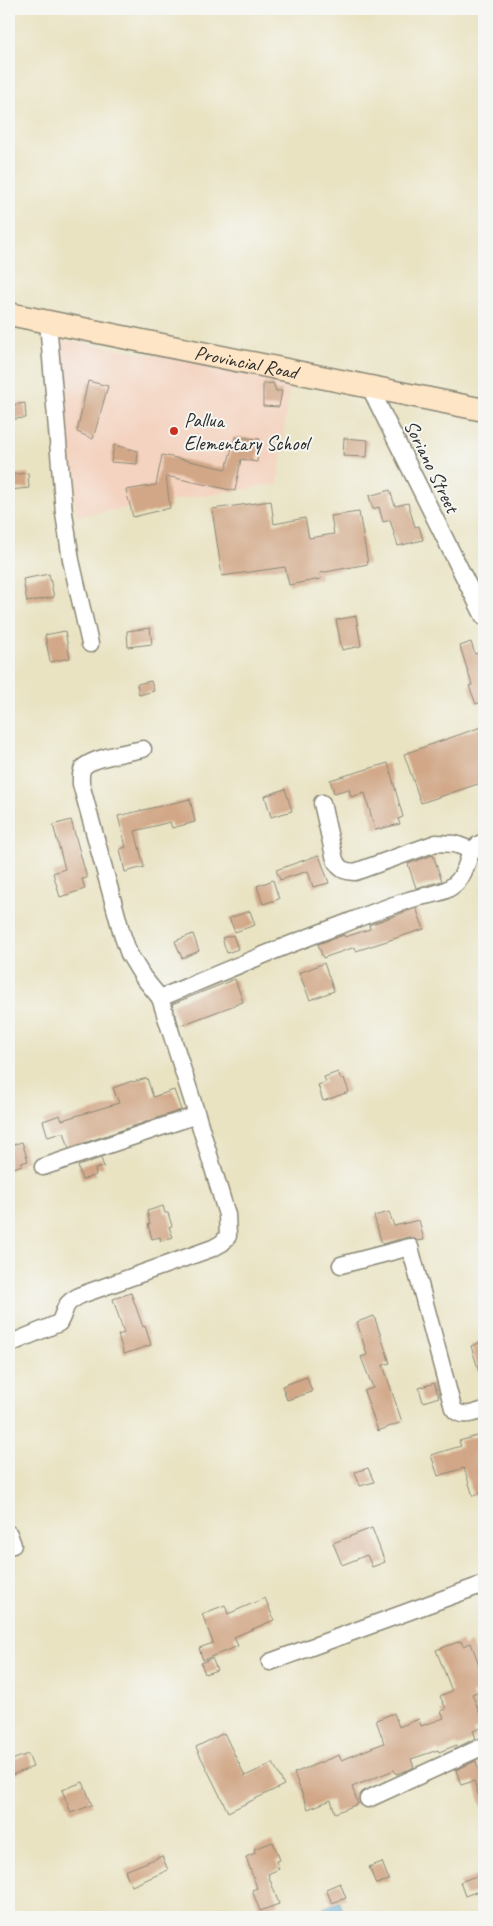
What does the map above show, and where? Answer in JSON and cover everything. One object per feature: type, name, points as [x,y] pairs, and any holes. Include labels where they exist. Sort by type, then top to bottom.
[{"type":"main road","name":"Provincial Road","points":[[9,314],[484,410]]},
{"type":"street","points":[[48,322],[64,513],[71,560],[90,644]]},
{"type":"street","name":"Soriano Street","points":[[370,388],[484,617]]},
{"type":"street","points":[[9,1344],[59,1324],[68,1302],[81,1295],[213,1248],[222,1243],[228,1236],[227,1215],[160,998],[143,978],[129,954],[122,934],[81,778],[84,766],[92,761],[143,749]]},
{"type":"street","points":[[160,998],[330,929],[452,887],[466,870],[478,846],[447,842],[436,843],[355,872],[344,871],[339,868],[335,860],[322,803]]},
{"type":"street","points":[[43,1167],[197,1115]]},
{"type":"street","points":[[341,1265],[410,1247],[454,1408],[456,1412],[462,1414],[484,1410]]},
{"type":"street","points":[[270,1662],[484,1584]]},
{"type":"street","points":[[368,1799],[484,1746]]},
{"type":"shaded area","name":"Pallua Elementary School","points":[[48,337],[290,378],[278,484],[77,516]]},
{"type":"water","points":[[340,1902],[345,1917],[319,1917],[317,1910]]},
{"type":"building","points":[[88,381],[108,386],[93,439],[77,432]]},
{"type":"building","points":[[273,383],[276,391],[282,391],[279,407],[263,406],[263,384]]},
{"type":"building","points":[[25,403],[26,418],[14,419],[13,405]]},
{"type":"building","points":[[235,437],[260,439],[257,462],[241,459],[235,491],[166,476],[170,508],[133,517],[126,490],[156,485],[162,455],[226,469]]},
{"type":"building","points":[[344,438],[368,440],[367,457],[343,456]]},
{"type":"building","points":[[114,445],[138,451],[137,464],[111,462]]},
{"type":"building","points":[[28,473],[29,488],[9,490],[9,475]]},
{"type":"building","points":[[390,490],[395,506],[408,503],[415,527],[419,526],[423,540],[398,546],[390,520],[383,522],[379,507],[373,509],[369,496]]},
{"type":"building","points":[[271,501],[274,524],[305,518],[309,538],[334,534],[331,516],[359,512],[368,564],[320,573],[321,579],[289,585],[285,567],[222,576],[212,509]]},
{"type":"building","points":[[49,574],[54,597],[27,602],[23,579]]},
{"type":"building","points":[[356,616],[361,646],[342,650],[336,620]]},
{"type":"building","points":[[150,628],[152,644],[128,647],[127,631]]},
{"type":"building","points":[[65,631],[70,658],[50,662],[45,635]]},
{"type":"building","points":[[471,642],[475,654],[484,651],[484,701],[476,704],[469,686],[472,685],[460,646]]},
{"type":"building","points":[[151,681],[154,691],[139,695],[137,684]]},
{"type":"building","points":[[484,726],[484,782],[421,803],[404,754]]},
{"type":"building","points":[[388,763],[403,817],[398,819],[400,824],[375,830],[365,793],[351,797],[349,789],[334,793],[330,780]]},
{"type":"building","points":[[285,789],[292,811],[271,817],[265,796]]},
{"type":"building","points":[[190,799],[195,822],[172,828],[170,822],[135,831],[144,867],[125,872],[120,849],[126,847],[118,816]]},
{"type":"building","points":[[71,820],[87,878],[82,879],[85,889],[60,897],[53,873],[65,869],[53,825]]},
{"type":"building","points":[[319,855],[329,883],[313,887],[308,871],[280,880],[276,870]]},
{"type":"building","points":[[433,855],[442,881],[416,888],[408,864]]},
{"type":"building","points":[[273,880],[279,899],[263,904],[257,886]]},
{"type":"building","points":[[416,908],[424,929],[356,951],[355,947],[323,958],[318,944],[370,929],[369,925]]},
{"type":"building","points":[[250,911],[255,925],[235,932],[229,918]]},
{"type":"building","points":[[193,934],[199,951],[182,958],[175,941]]},
{"type":"building","points":[[233,935],[238,949],[227,953],[222,938]]},
{"type":"building","points":[[324,963],[334,991],[310,1000],[299,973]]},
{"type":"building","points":[[235,979],[243,1002],[179,1026],[172,1004]]},
{"type":"building","points":[[338,1072],[341,1079],[344,1078],[349,1092],[323,1101],[318,1085],[326,1082],[324,1077]]},
{"type":"building","points":[[147,1078],[153,1097],[174,1090],[181,1110],[69,1148],[64,1132],[48,1137],[43,1121],[60,1115],[62,1120],[119,1103],[113,1088]]},
{"type":"building","points":[[22,1142],[28,1161],[9,1170],[9,1146]]},
{"type":"building","points":[[101,1158],[104,1167],[95,1169],[96,1175],[82,1180],[78,1166]]},
{"type":"building","points":[[163,1206],[165,1213],[168,1213],[172,1226],[169,1227],[173,1237],[161,1241],[160,1237],[152,1239],[147,1211]]},
{"type":"building","points":[[389,1212],[394,1226],[419,1220],[424,1240],[418,1241],[408,1237],[382,1244],[374,1216]]},
{"type":"building","points":[[131,1293],[151,1345],[124,1354],[118,1335],[124,1333],[113,1299]]},
{"type":"building","points":[[374,1316],[390,1363],[383,1365],[402,1422],[378,1431],[364,1391],[373,1388],[361,1357],[367,1355],[357,1322]]},
{"type":"building","points":[[484,1341],[484,1380],[482,1381],[471,1346]]},
{"type":"building","points":[[307,1377],[312,1392],[287,1400],[282,1386]]},
{"type":"building","points":[[434,1383],[439,1397],[423,1402],[419,1388]]},
{"type":"building","points":[[484,1434],[484,1492],[473,1496],[464,1468],[438,1476],[431,1455],[461,1446],[459,1441]]},
{"type":"building","points":[[368,1468],[374,1482],[360,1486],[355,1472]]},
{"type":"building","points":[[372,1528],[385,1562],[372,1567],[367,1555],[342,1565],[333,1543]]},
{"type":"building","points":[[265,1598],[274,1620],[234,1637],[238,1646],[203,1660],[199,1648],[213,1643],[202,1614],[225,1605],[228,1614]]},
{"type":"building","points":[[461,1641],[463,1646],[471,1643],[484,1678],[484,1689],[472,1694],[480,1714],[484,1712],[484,1727],[473,1731],[476,1738],[458,1747],[457,1745],[411,1759],[414,1767],[408,1770],[396,1774],[394,1770],[352,1787],[358,1804],[335,1813],[331,1800],[308,1809],[294,1773],[339,1755],[341,1760],[384,1743],[376,1720],[394,1713],[399,1727],[419,1719],[421,1726],[444,1718],[441,1711],[446,1709],[440,1696],[452,1691],[436,1650]]},
{"type":"building","points":[[212,1658],[217,1670],[205,1674],[201,1663]]},
{"type":"building","points":[[224,1733],[245,1776],[273,1763],[284,1785],[228,1812],[196,1747]]},
{"type":"building","points":[[28,1754],[33,1767],[9,1776],[9,1761]]},
{"type":"building","points":[[476,1761],[479,1771],[484,1769],[484,1806],[482,1807],[474,1781],[461,1785],[456,1770]]},
{"type":"building","points":[[83,1782],[92,1805],[71,1813],[62,1790]]},
{"type":"building","points":[[273,1842],[280,1860],[276,1861],[279,1869],[268,1874],[279,1904],[260,1911],[252,1890],[257,1888],[246,1857],[255,1853],[254,1849]]},
{"type":"building","points":[[162,1856],[168,1870],[132,1886],[125,1871]]},
{"type":"building","points":[[382,1862],[389,1880],[376,1884],[369,1867]]},
{"type":"building","points":[[484,1873],[484,1889],[465,1896],[460,1882]]},
{"type":"building","points":[[340,1883],[346,1898],[332,1903],[326,1889]]},
{"type":"place","name":"Pallua Elementary School","points":[[174,431]]}]
